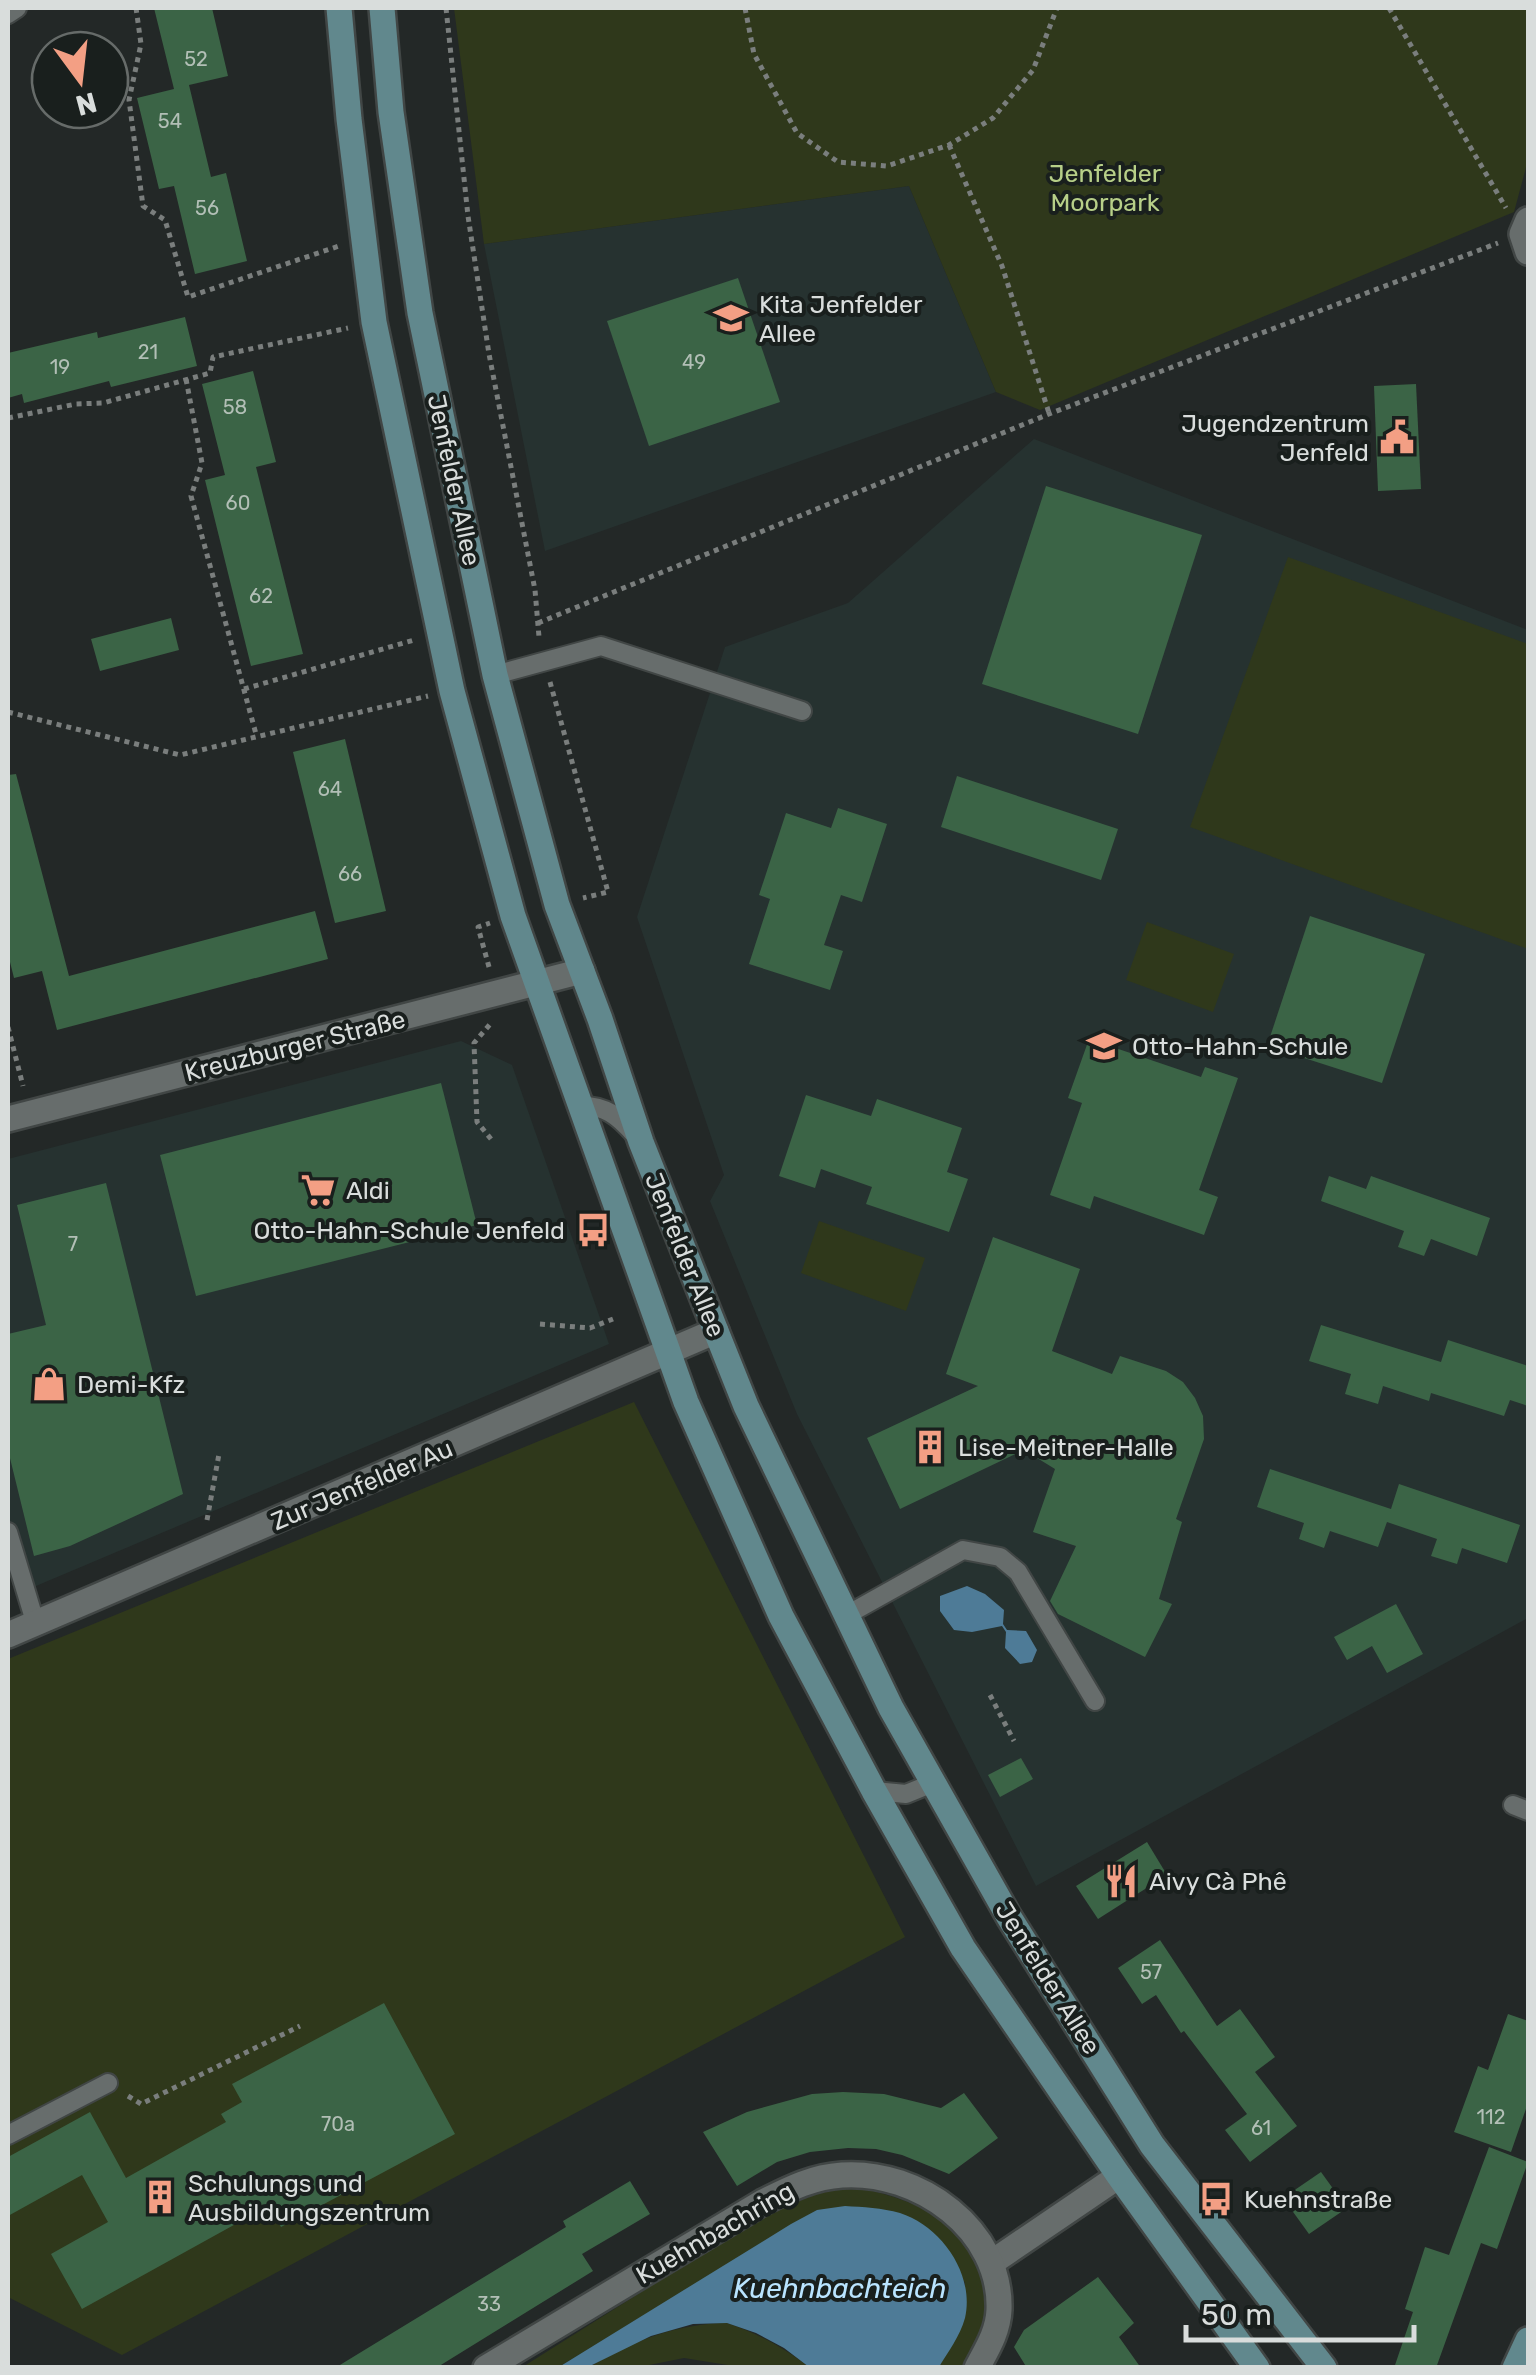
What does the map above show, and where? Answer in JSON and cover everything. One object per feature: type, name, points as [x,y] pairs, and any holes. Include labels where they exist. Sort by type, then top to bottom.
[{"type":"main road","name":"Jenfelder Allee","points":[[339,8],[374,322],[452,690],[505,892],[667,1352],[781,1616],[874,1792],[963,1948],[1257,2368]]},
{"type":"main road","name":"Jenfelder Allee","points":[[382,8],[391,112],[420,314],[495,675],[557,904],[640,1142],[746,1406],[845,1616],[933,1783],[1009,1918],[1168,2168],[1324,2368]]},
{"type":"main road","points":[[1119,2176],[1168,2168]]},
{"type":"main road","points":[[1515,2368],[1528,2340]]},
{"type":"street","name":"Kreuzburger Straße","points":[[19,1116],[582,971]]},
{"type":"street","name":"Zur Jenfelder Au","points":[[8,1635],[716,1332]]},
{"type":"street","name":"Kuehnbachring","points":[[486,2368],[763,2202],[803,2182],[846,2175],[890,2182],[924,2193],[974,2230],[991,2263],[999,2313],[993,2340],[977,2368]]},
{"type":"street","points":[[991,2263],[1119,2176]]},
{"type":"lane","points":[[8,14],[17,8]]},
{"type":"lane","points":[[495,675],[601,646],[802,711]]},
{"type":"lane","points":[[580,1106],[593,1105],[615,1114],[640,1142]]},
{"type":"lane","points":[[8,1532],[36,1625]]},
{"type":"lane","points":[[845,1616],[963,1550],[1000,1557],[1018,1572],[1095,1701]]},
{"type":"lane","points":[[874,1792],[906,1794],[933,1783]]},
{"type":"lane","points":[[8,2135],[108,2084]]},
{"type":"path","points":[[136,8],[140,44],[129,100],[143,206],[165,220],[188,297],[364,238]]},
{"type":"path","points":[[446,8],[468,216],[545,662],[608,892],[572,900]]},
{"type":"path","points":[[745,8],[754,54],[797,133],[838,162],[887,166],[949,145],[993,118],[1033,70],[1056,8]]},
{"type":"path","points":[[538,623],[1049,414],[1526,236],[1390,8]]},
{"type":"path","points":[[949,145],[1002,266],[1049,414]]},
{"type":"path","points":[[8,418],[76,404],[103,403],[210,373],[213,357],[374,322]]},
{"type":"path","points":[[186,379],[202,463],[192,496],[256,735]]},
{"type":"path","points":[[244,690],[440,633]]},
{"type":"path","points":[[8,712],[180,754],[452,690]]},
{"type":"path","points":[[491,1139],[477,1122],[474,1043],[500,1013],[478,926],[496,921]]},
{"type":"path","points":[[8,1028],[19,1116]]},
{"type":"path","points":[[540,1324],[590,1328],[613,1320]]},
{"type":"path","points":[[216,1548],[206,1522],[219,1454]]},
{"type":"path","points":[[990,1695],[1014,1741]]},
{"type":"path","points":[[108,2084],[141,2104],[300,2026]]},
{"type":"shaded area","name":"Kita Jenfelder Allee","points":[[909,186],[996,392],[545,551],[484,244]]},
{"type":"shaded area","name":"Otto-Hahn-Schule","points":[[1034,439],[1528,630],[1528,1618],[1036,1886],[797,1414],[710,1201],[724,1175],[637,917],[725,647],[848,603]]},
{"type":"shaded area","points":[[461,1041],[512,1065],[609,1344],[17,1594],[8,1558],[8,1159]]},
{"type":"green space","name":"Jenfelder Moorpark","points":[[454,8],[1528,8],[1528,160],[1514,212],[1040,410],[996,392],[909,186],[484,244]]},
{"type":"green space","points":[[1288,557],[1528,644],[1528,949],[1190,827]]},
{"type":"green space","points":[[1147,922],[1234,954],[1213,1012],[1126,980]]},
{"type":"green space","points":[[819,1221],[925,1258],[906,1311],[801,1273]]},
{"type":"green space","points":[[634,1402],[905,1937],[122,2355],[8,2297],[8,1659]]},
{"type":"green space","points":[[854,2187],[929,2212],[968,2243],[980,2264],[986,2288],[985,2318],[963,2367],[939,2367],[965,2318],[965,2282],[817,2210],[559,2367],[521,2368],[760,2217],[819,2193]]},
{"type":"green space","points":[[727,2323],[770,2342],[809,2367],[740,2367],[684,2358],[639,2367],[588,2368],[654,2336]]},
{"type":"water","points":[[967,1586],[985,1594],[1004,1610],[1003,1624],[1007,1630],[1026,1631],[1037,1650],[1032,1662],[1020,1664],[1005,1648],[1006,1632],[1002,1626],[972,1632],[954,1630],[940,1611],[940,1596]]},
{"type":"water","name":"Kuehnbachteich","points":[[845,2206],[886,2210],[915,2219],[952,2254],[960,2269],[967,2301],[957,2337],[939,2367],[809,2367],[784,2348],[727,2323],[693,2324],[651,2336],[588,2367],[559,2367],[791,2224],[817,2210]]},
{"type":"building","points":[[154,8],[212,8],[228,76],[189,85],[211,177],[226,173],[247,261],[195,274],[174,186],[159,189],[137,98],[174,89]]},
{"type":"building","points":[[738,278],[780,402],[649,446],[607,321]]},
{"type":"building","points":[[185,317],[197,366],[111,387],[109,381],[24,403],[22,394],[8,398],[8,353],[97,332],[98,338]]},
{"type":"building","points":[[253,371],[276,462],[256,467],[303,654],[251,666],[205,480],[225,475],[202,384]]},
{"type":"building","name":"Jugendzentrum Jenfeld","points":[[1416,384],[1421,489],[1378,491],[1374,386]]},
{"type":"building","points":[[1046,486],[1202,535],[1138,734],[982,684]]},
{"type":"building","points":[[171,618],[179,650],[100,671],[91,639]]},
{"type":"building","points":[[345,739],[386,911],[335,923],[293,752]]},
{"type":"building","points":[[16,774],[69,976],[315,911],[328,959],[57,1030],[42,971],[14,978],[8,954],[8,775]]},
{"type":"building","points":[[957,776],[1118,829],[1101,880],[941,827]]},
{"type":"building","points":[[838,808],[887,824],[862,902],[841,895],[824,945],[843,951],[830,990],[749,964],[770,899],[759,895],[786,813],[831,828]]},
{"type":"building","points":[[1310,916],[1425,954],[1382,1083],[1267,1046]]},
{"type":"building","points":[[1089,1039],[1201,1077],[1205,1067],[1238,1078],[1199,1190],[1218,1197],[1204,1235],[1094,1196],[1090,1209],[1050,1195],[1082,1103],[1068,1098]]},
{"type":"building","name":"Aldi","points":[[441,1083],[477,1225],[196,1296],[160,1155]]},
{"type":"building","points":[[806,1095],[871,1116],[877,1099],[962,1128],[947,1172],[968,1179],[949,1232],[866,1204],[872,1187],[821,1169],[815,1188],[779,1176]]},
{"type":"building","points":[[1329,1176],[1366,1189],[1371,1176],[1490,1218],[1477,1256],[1431,1239],[1424,1256],[1398,1247],[1404,1231],[1321,1201]]},
{"type":"building","points":[[106,1183],[183,1494],[70,1546],[34,1556],[8,1450],[8,1334],[46,1325],[17,1205]]},
{"type":"building","points":[[993,1237],[1080,1269],[1052,1351],[1112,1374],[1120,1356],[1166,1371],[1183,1382],[1203,1416],[1204,1439],[1176,1519],[1182,1522],[1159,1599],[1172,1604],[1145,1657],[1058,1614],[1050,1601],[1076,1546],[1033,1532],[1055,1469],[1024,1450],[900,1509],[867,1438],[978,1386],[946,1374]]},
{"type":"building","points":[[1321,1325],[1441,1362],[1448,1340],[1528,1366],[1528,1406],[1510,1400],[1504,1416],[1431,1393],[1429,1401],[1383,1386],[1378,1404],[1345,1394],[1351,1374],[1309,1361]]},
{"type":"building","points":[[1270,1469],[1391,1509],[1399,1484],[1520,1525],[1507,1563],[1462,1548],[1457,1564],[1431,1556],[1437,1539],[1387,1522],[1378,1547],[1330,1531],[1324,1548],[1299,1539],[1304,1523],[1257,1507]]},
{"type":"building","points":[[1396,1604],[1423,1654],[1387,1673],[1372,1646],[1347,1660],[1334,1637]]},
{"type":"building","points":[[1021,1758],[1033,1779],[1000,1797],[988,1775]]},
{"type":"building","points":[[1147,1842],[1167,1875],[1098,1919],[1076,1886]]},
{"type":"building","points":[[1160,1940],[1217,2026],[1240,2009],[1275,2057],[1255,2072],[1297,2126],[1250,2162],[1225,2130],[1247,2114],[1184,2031],[1181,2033],[1156,1995],[1142,2004],[1118,1968]]},
{"type":"building","points":[[384,2003],[455,2134],[281,2227],[270,2205],[82,2309],[51,2254],[108,2222],[82,2175],[8,2216],[8,2157],[90,2112],[126,2178],[226,2122],[221,2114],[242,2102],[232,2084]]},
{"type":"building","points":[[1508,2014],[1528,2021],[1528,2103],[1511,2152],[1454,2132],[1478,2066],[1488,2070]]},
{"type":"building","points":[[964,2093],[998,2138],[949,2174],[902,2155],[848,2148],[810,2152],[777,2162],[737,2186],[703,2132],[747,2112],[812,2094],[884,2094],[941,2108]]},
{"type":"building","points":[[1489,2147],[1528,2162],[1497,2249],[1481,2243],[1436,2368],[1394,2368],[1413,2312],[1405,2309],[1425,2247],[1449,2255]]},
{"type":"building","points":[[1321,2172],[1347,2208],[1309,2234],[1283,2198]]},
{"type":"building","points":[[630,2181],[650,2214],[582,2254],[593,2271],[436,2368],[335,2368],[566,2227],[563,2221]]},
{"type":"building","points":[[1098,2277],[1134,2323],[1119,2337],[1141,2368],[1027,2368],[1014,2347],[1024,2330]]},
{"type":"place","name":"Kita Jenfelder Allee","points":[[731,318]]},
{"type":"place","name":"Jugendzentrum Jenfeld","points":[[1397,437]]},
{"type":"place","name":"Otto-Hahn-Schule","points":[[1104,1046]]},
{"type":"place","name":"Aldi","points":[[318,1190]]},
{"type":"place","name":"Otto-Hahn-Schule Jenfeld","points":[[593,1230]]},
{"type":"place","name":"Demi-Kfz","points":[[49,1384]]},
{"type":"place","name":"Lise-Meitner-Halle","points":[[930,1447]]},
{"type":"place","name":"Aivy Cà Phê","points":[[1121,1881]]},
{"type":"place","name":"Schulungs und Ausbildungszentrum","points":[[160,2197]]},
{"type":"place","name":"Kuehnstraße","points":[[1216,2199]]}]
